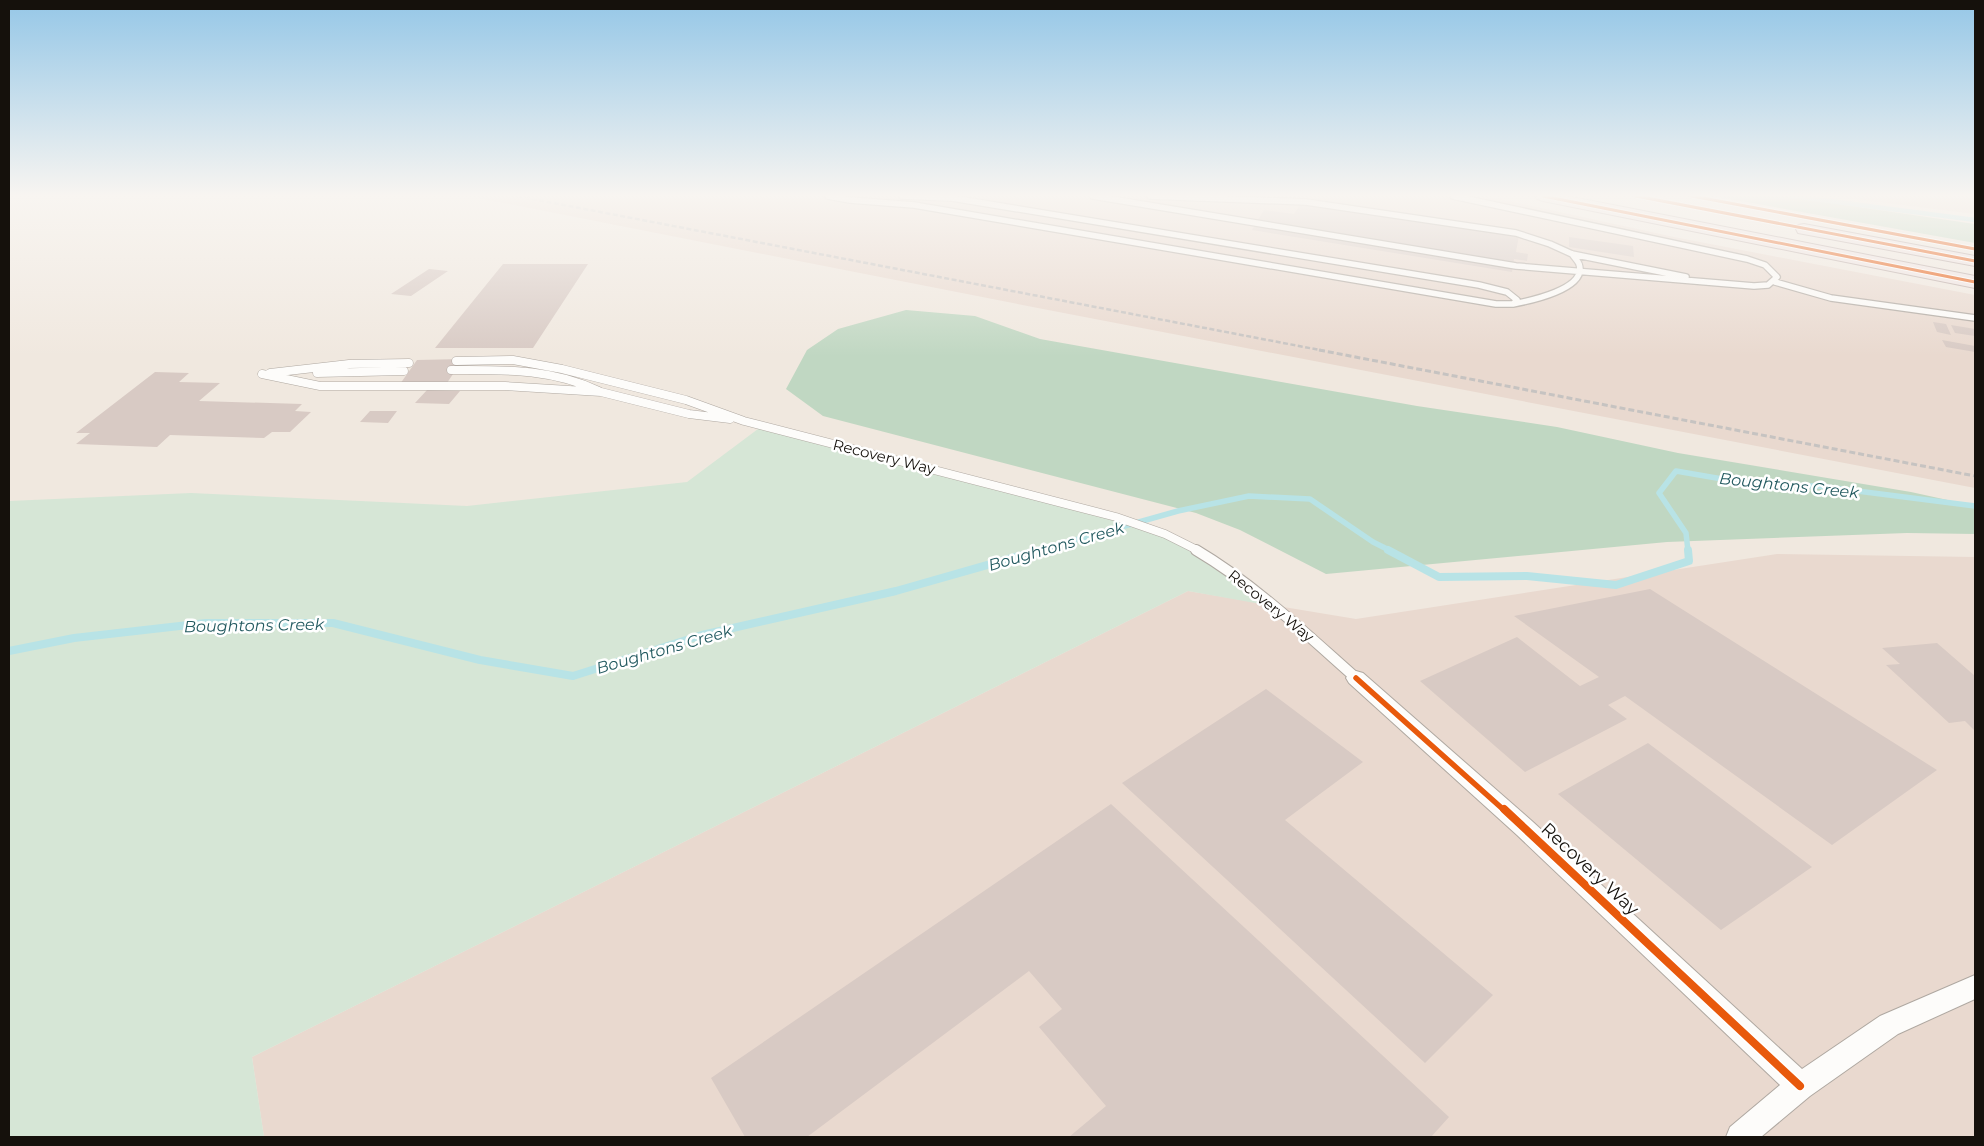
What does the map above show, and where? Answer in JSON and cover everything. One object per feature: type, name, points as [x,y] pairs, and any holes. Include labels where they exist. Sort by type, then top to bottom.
[{"type":"highway","points":[[1812,249],[1975,282]]},
{"type":"highway","points":[[1915,249],[1975,261]]},
{"type":"street","name":"Recovery Way","points":[[1356,678],[1550,850],[1800,1086]]},
{"type":"street","points":[[1740,1137],[1800,1086],[1889,1025],[1975,987]]},
{"type":"lane","points":[[1178,249],[1496,304],[1530,301],[1554,294],[1568,287],[1579,273],[1579,262],[1572,254]]},
{"type":"lane","points":[[1259,249],[1499,289],[1511,293],[1517,298],[1516,302],[1510,304]]},
{"type":"lane","points":[[1418,249],[1506,264],[1579,273],[1757,286],[1775,282],[1831,298],[1975,318]]},
{"type":"lane","points":[[1562,249],[1572,254],[1716,283]]},
{"type":"lane","points":[[1705,249],[1745,258],[1773,271],[1777,277],[1775,282]]},
{"type":"lane","name":"Recovery Way","points":[[456,361],[513,360],[535,363],[638,387],[703,405],[744,421],[1121,518],[1148,527],[1179,540],[1237,577],[1316,642],[1356,678]]},
{"type":"lane","points":[[262,374],[349,364],[409,362]]},
{"type":"lane","points":[[451,370],[489,369],[550,374],[570,377],[601,392]]},
{"type":"lane","points":[[262,374],[404,371]]},
{"type":"lane","points":[[262,374],[320,386],[505,386],[601,392]]},
{"type":"lane","name":"Recovery Way","points":[[601,392],[689,414],[744,421]]},
{"type":"shaded area","points":[[740,249],[1739,249],[1975,295],[1975,488]]},
{"type":"shaded area","points":[[1777,554],[1975,557],[1975,1137],[264,1137],[252,1057],[1188,591],[1356,619]]},
{"type":"green space","points":[[906,310],[975,316],[1040,339],[1417,406],[1557,427],[1678,453],[1911,492],[1975,506],[1975,534],[1907,533],[1667,542],[1326,574],[1240,530],[1196,513],[823,416],[786,389],[807,350],[838,329]]},
{"type":"green space","points":[[762,426],[1116,516],[1179,540],[1272,606],[1188,591],[252,1057],[264,1137],[9,1137],[9,501],[191,493],[467,506],[687,482]]},
{"type":"building","points":[[1373,249],[1516,249],[1516,252],[1528,254],[1527,261],[1514,259],[1512,272]]},
{"type":"building","points":[[1585,249],[1633,249],[1634,257]]},
{"type":"building","points":[[503,264],[588,264],[533,348],[435,348]]},
{"type":"building","points":[[429,269],[448,271],[411,296],[391,294]]},
{"type":"building","points":[[1933,322],[1946,324],[1951,335],[1937,332]]},
{"type":"building","points":[[1951,325],[1975,329],[1975,336],[1955,333]]},
{"type":"building","points":[[1942,340],[1975,346],[1975,352],[1946,347]]},
{"type":"building","points":[[463,359],[447,383],[400,384],[417,360]]},
{"type":"building","points":[[155,372],[189,373],[179,382],[220,383],[199,401],[302,404],[295,411],[311,412],[290,432],[272,432],[264,438],[170,435],[157,447],[76,444],[90,433],[76,433]]},
{"type":"building","points":[[427,390],[460,391],[449,404],[415,403]]},
{"type":"building","points":[[370,411],[397,411],[388,423],[360,422]]},
{"type":"building","points":[[1650,589],[1937,770],[1832,845],[1625,696],[1608,705],[1627,719],[1525,772],[1420,681],[1517,637],[1580,686],[1599,677],[1514,616]]},
{"type":"building","points":[[1937,643],[1975,676],[1975,731],[1965,721],[1949,723],[1886,665],[1900,664],[1882,648]]},
{"type":"building","points":[[1266,689],[1363,762],[1285,820],[1493,995],[1425,1063],[1122,783]]},
{"type":"building","points":[[1648,743],[1812,867],[1721,930],[1558,794]]},
{"type":"building","points":[[1111,804],[1449,1117],[1431,1137],[1069,1137],[1106,1106],[1039,1027],[1062,1009],[1029,971],[807,1137],[745,1137],[711,1078]]},
{"type":"waterway","name":"Boughtons Creek","points":[[1688,551],[1686,533],[1659,493],[1676,471],[1757,485],[1818,486],[1975,506]]},
{"type":"waterway","name":"Boughtons Creek","points":[[1036,551],[1178,511],[1249,496],[1310,499],[1373,542],[1391,551]]},
{"type":"waterway","name":"Boughtons Creek","points":[[9,651],[74,638],[206,623],[333,623],[480,660],[573,676],[702,635],[896,591],[1040,550]]},
{"type":"waterway","name":"Boughtons Creek","points":[[1388,550],[1439,577],[1527,576],[1616,585],[1689,561],[1688,550]]},
{"type":"railway","points":[[796,249],[1325,351]]},
{"type":"railway","points":[[1319,350],[1975,476]]},
{"type":"cycle path","points":[[1812,249],[1975,282]]},
{"type":"cycle path","points":[[1915,249],[1975,261]]},
{"type":"cycle path","points":[[1356,678],[1525,829],[1800,1086]]}]
